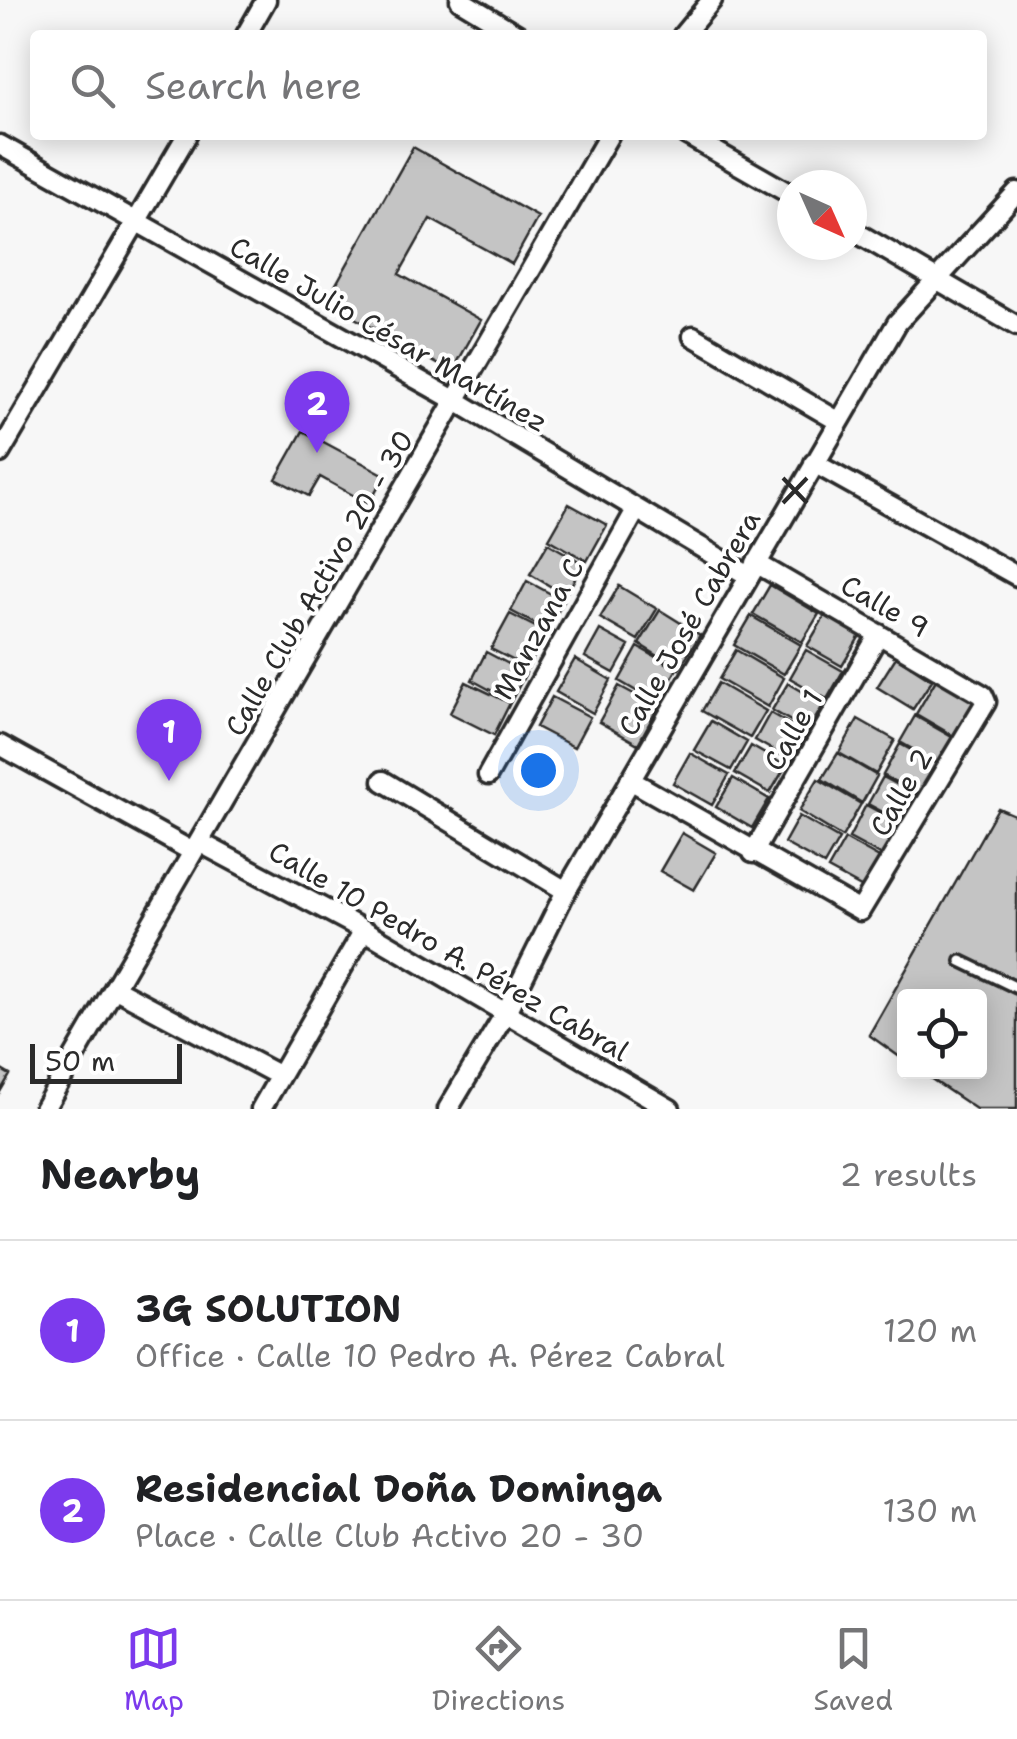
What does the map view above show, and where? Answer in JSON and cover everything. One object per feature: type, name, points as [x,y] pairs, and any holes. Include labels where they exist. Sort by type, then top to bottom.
[{"type":"street","points":[[249,30],[266,0]]},
{"type":"street","points":[[460,0],[510,30]]},
{"type":"street","points":[[686,30],[712,0]]},
{"type":"street","points":[[0,453],[185,140]]},
{"type":"street","name":"Calle Club Activo 20 - 30","points":[[44,1109],[458,402],[605,140]]},
{"type":"street","points":[[695,140],[777,187]]},
{"type":"street","name":"Calle Julio César Martínez","points":[[0,144],[458,402],[636,510],[752,570]]},
{"type":"street","name":"Calle José Cabrera","points":[[448,1109],[505,1014],[566,891],[897,323],[1017,192]]},
{"type":"street","points":[[867,239],[1017,326]]},
{"type":"street","points":[[692,336],[838,420]]},
{"type":"street","points":[[814,462],[1017,576]]},
{"type":"street","name":"Manzana C","points":[[488,776],[636,510]]},
{"type":"street","name":"Calle 9","points":[[752,570],[879,634],[986,698]]},
{"type":"street","name":"Calle 1","points":[[754,853],[879,634]]},
{"type":"street","name":"Calle 2","points":[[754,853],[860,911],[986,698]]},
{"type":"street","name":"Calle 10 Pedro A. Pérez Cabral","points":[[0,745],[364,930],[670,1109]]},
{"type":"street","points":[[630,780],[754,853]]},
{"type":"street","points":[[382,781],[566,891]]},
{"type":"street","points":[[262,1109],[364,930]]},
{"type":"street","points":[[114,988],[280,1076]]},
{"type":"lane","points":[[961,961],[1017,988]]},
{"type":"building","points":[[413,147],[538,217],[512,264],[430,219],[399,274],[481,320],[452,372],[326,302]]},
{"type":"building","points":[[303,431],[385,475],[369,504],[320,477],[309,496],[276,479]]},
{"type":"building","points":[[569,504],[607,525],[587,561],[549,539]]},
{"type":"building","points":[[548,543],[584,564],[565,595],[530,574]]},
{"type":"building","points":[[527,581],[564,601],[547,630],[511,611]]},
{"type":"building","points":[[770,585],[819,614],[802,642],[753,614]]},
{"type":"building","points":[[619,586],[657,609],[638,640],[600,618]]},
{"type":"building","points":[[660,610],[700,635],[679,669],[639,644]]},
{"type":"building","points":[[510,614],[547,633],[528,668],[491,649]]},
{"type":"building","points":[[826,614],[861,634],[842,666],[807,646]]},
{"type":"building","points":[[751,616],[801,645],[784,674],[734,645]]},
{"type":"building","points":[[600,630],[629,646],[614,673],[585,657]]},
{"type":"building","points":[[638,647],[677,669],[657,703],[619,681]]},
{"type":"building","points":[[736,650],[784,678],[768,707],[719,679]]},
{"type":"building","points":[[806,650],[843,671],[827,699],[790,678]]},
{"type":"building","points":[[486,652],[526,673],[511,701],[472,680]]},
{"type":"building","points":[[896,657],[932,680],[913,709],[877,687]]},
{"type":"building","points":[[575,659],[611,680],[593,713],[556,692]]},
{"type":"building","points":[[937,678],[980,703],[959,739],[916,714]]},
{"type":"building","points":[[466,682],[510,703],[494,735],[450,713]]},
{"type":"building","points":[[718,683],[766,711],[750,738],[702,711]]},
{"type":"building","points":[[788,683],[824,704],[808,731],[772,710]]},
{"type":"building","points":[[619,686],[658,707],[638,744],[599,722]]},
{"type":"building","points":[[552,697],[590,717],[574,747],[536,727]]},
{"type":"building","points":[[770,713],[807,734],[792,761],[755,740]]},
{"type":"building","points":[[915,716],[957,740],[942,766],[900,742]]},
{"type":"building","points":[[858,719],[895,740],[876,774],[839,753]]},
{"type":"building","points":[[711,721],[747,742],[731,770],[694,750]]},
{"type":"building","points":[[900,744],[942,767],[925,798],[883,775]]},
{"type":"building","points":[[751,746],[786,766],[770,793],[735,773]]},
{"type":"building","points":[[690,753],[729,775],[712,805],[673,783]]},
{"type":"building","points":[[838,753],[877,776],[862,803],[822,779]]},
{"type":"building","points":[[883,777],[924,799],[909,826],[868,804]]},
{"type":"building","points":[[733,778],[769,799],[752,828],[716,807]]},
{"type":"building","points":[[818,779],[861,804],[842,837],[799,811]]},
{"type":"building","points":[[866,805],[905,826],[888,859],[849,838]]},
{"type":"building","points":[[998,808],[1017,816],[1017,1109],[976,1109],[931,1079],[987,1079],[987,989],[897,989],[897,1055],[869,1035]]},
{"type":"building","points":[[799,816],[839,839],[824,865],[784,843]]},
{"type":"building","points":[[682,833],[716,853],[694,890],[660,871]]},
{"type":"building","points":[[845,839],[888,863],[872,893],[828,869]]},
{"type":"building","points":[[0,1069],[10,1075],[0,1092]]},
{"type":"place","name":"Residencial Doña Dominga","points":[[317,453]]},
{"type":"place","name":"3G SOLUTION","points":[[169,781]]}]
